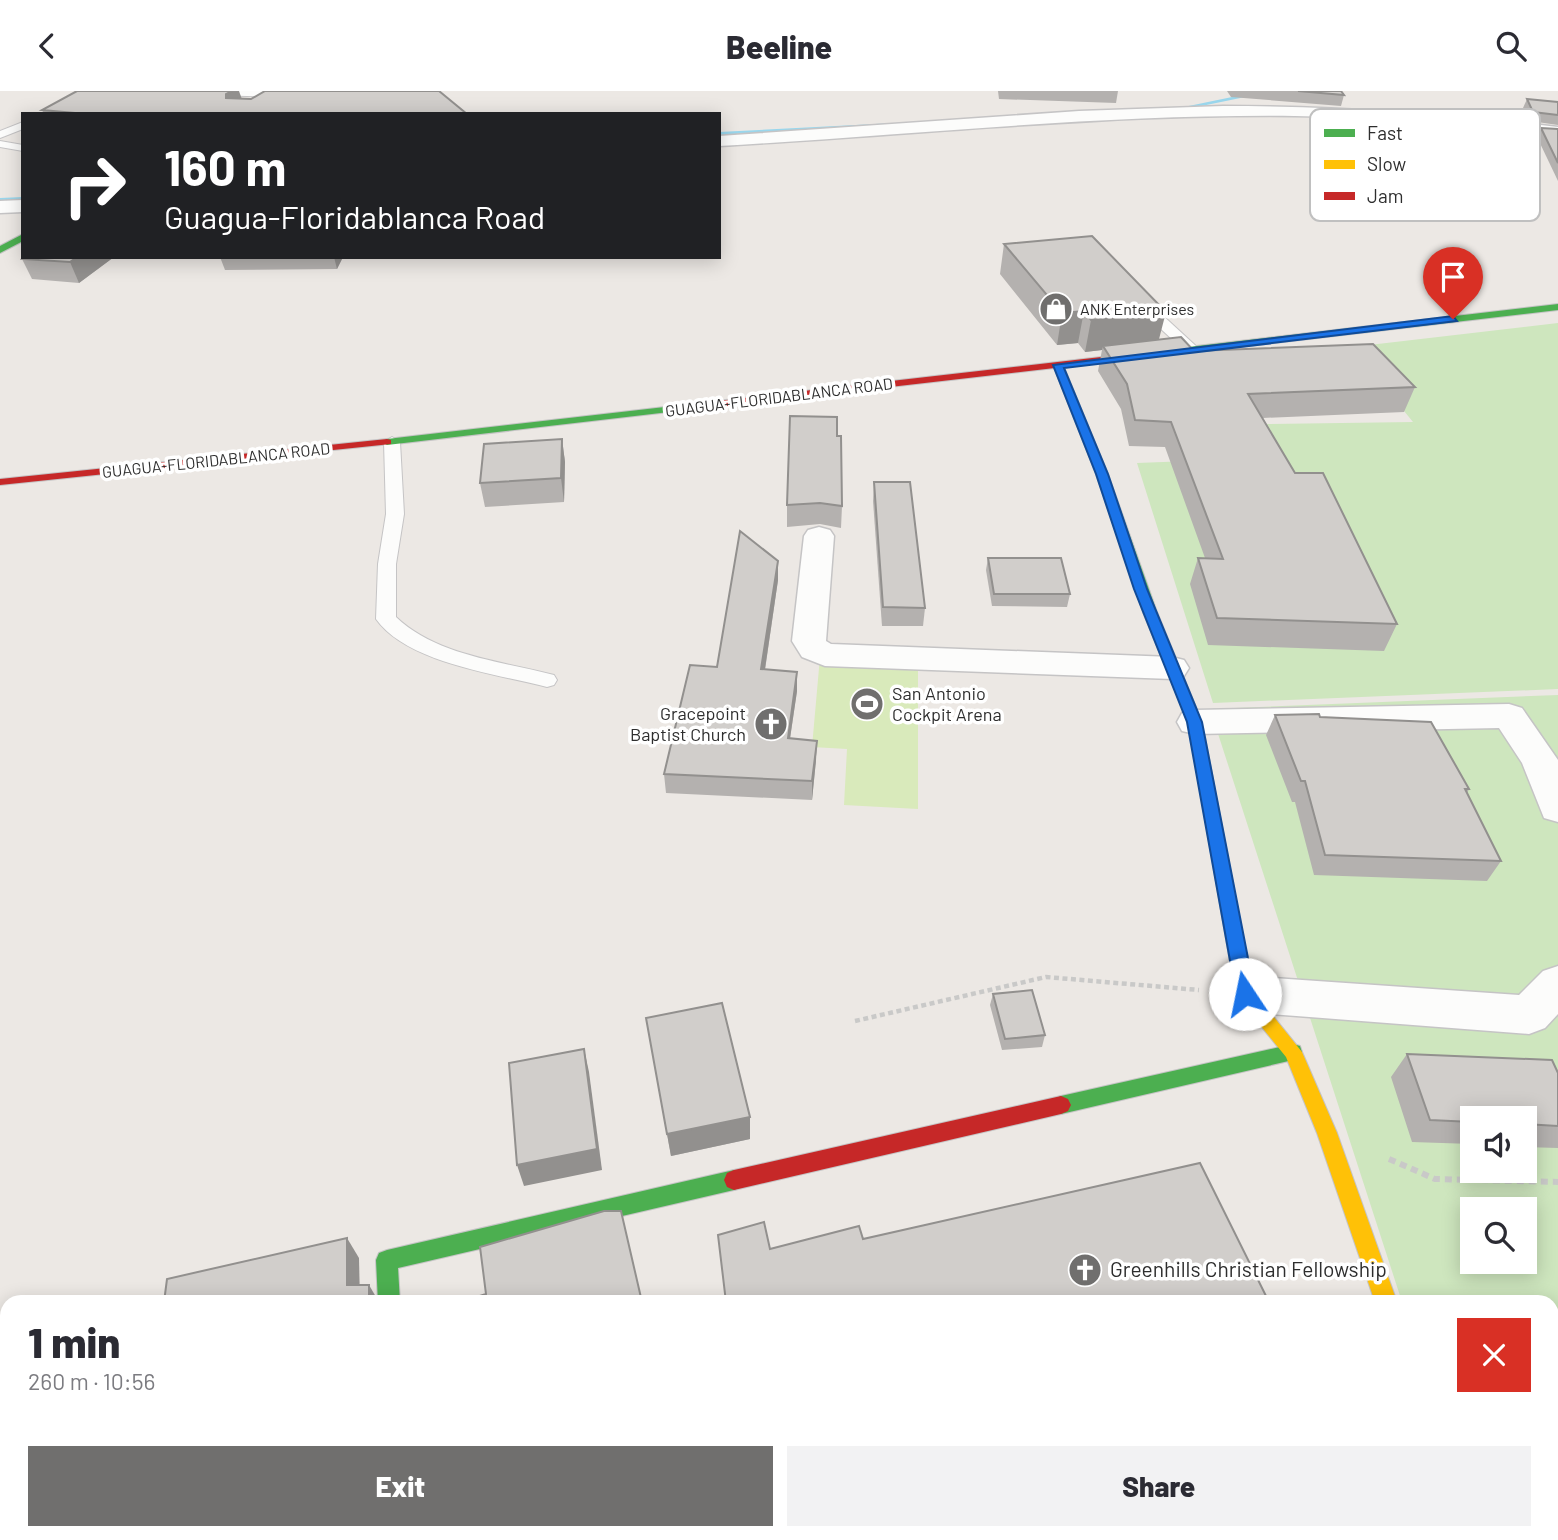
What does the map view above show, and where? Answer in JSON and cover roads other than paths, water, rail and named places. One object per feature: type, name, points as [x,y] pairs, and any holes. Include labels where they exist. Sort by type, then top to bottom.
[{"type":"main road","points":[[250,109],[279,95]]},
{"type":"main road","name":"GUAGUA-FLORIDABLANCA ROAD","points":[[0,482],[392,442],[1558,307]]},
{"type":"main road","points":[[1058,365],[1102,474],[1140,589],[1195,722],[1245,994],[1293,1052],[1327,1133],[1384,1295]]},
{"type":"main road","points":[[389,1295],[387,1260],[1293,1052]]},
{"type":"street","points":[[1454,99],[1454,109]]},
{"type":"street","points":[[721,141],[1102,116],[1310,112]]},
{"type":"street","points":[[1540,130],[1558,132]]},
{"type":"street","points":[[819,535],[809,641],[814,649],[825,655],[1172,668]]},
{"type":"street","points":[[1195,722],[1509,716],[1540,761],[1558,808]]},
{"type":"street","points":[[1245,994],[1529,1015],[1558,984]]},
{"type":"lane","points":[[173,91],[279,95]]},
{"type":"lane","points":[[157,95],[279,95]]},
{"type":"lane","points":[[0,135],[21,126]]},
{"type":"lane","points":[[0,144],[21,148]]},
{"type":"lane","points":[[1142,304],[1192,350]]},
{"type":"lane","points":[[392,442],[395,514],[387,564],[386,619],[405,637],[439,652],[547,680]]},
{"type":"waterway","points":[[1182,108],[1271,91]]},
{"type":"waterway","points":[[721,134],[893,124]]},
{"type":"waterway","points":[[0,200],[21,199]]},
{"type":"place","name":"ANK Enterprises","points":[[1056,309]]},
{"type":"place","name":"San Antonio Cockpit Arena","points":[[867,704]]},
{"type":"place","name":"Gracepoint Baptist Church","points":[[771,724]]},
{"type":"place","name":"Greenhills Christian Fellowship","points":[[1085,1270]]}]
